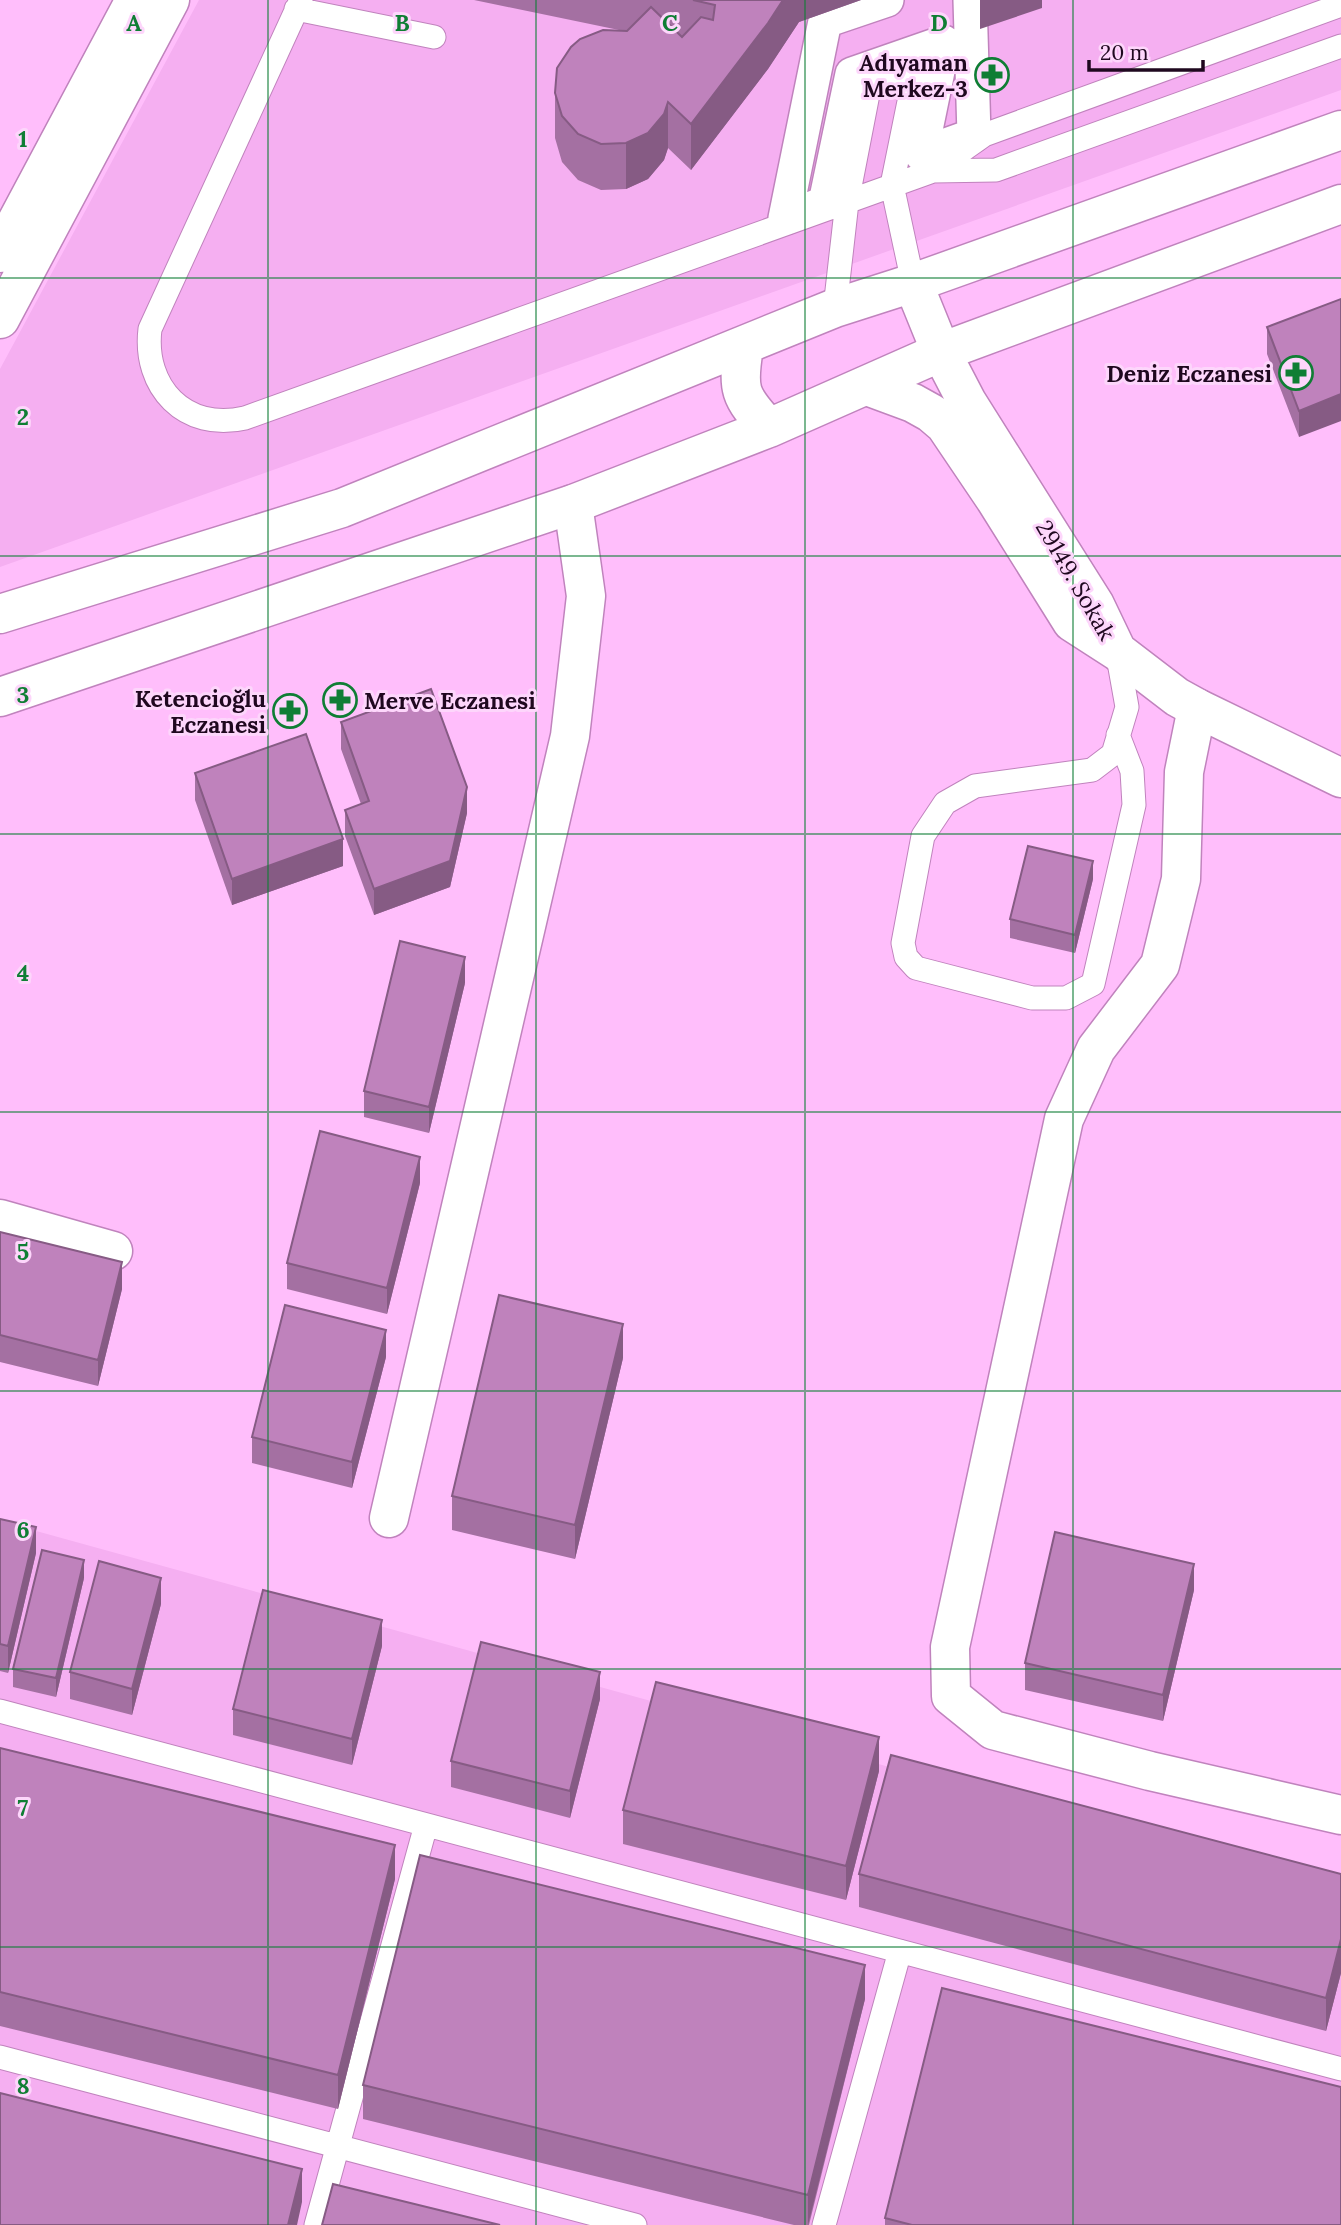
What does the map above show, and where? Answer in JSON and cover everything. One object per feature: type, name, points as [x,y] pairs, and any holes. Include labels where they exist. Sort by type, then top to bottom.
[{"type":"street","points":[[0,253],[135,0]]},
{"type":"street","points":[[0,319],[170,0]]},
{"type":"street","points":[[887,0],[825,22],[785,218],[825,203],[852,74],[944,42],[921,154],[974,135],[970,0]]},
{"type":"street","points":[[0,614],[342,508],[835,309],[1341,130]]},
{"type":"street","points":[[0,697],[573,504],[769,428],[941,352],[1341,204]]},
{"type":"street","name":"29149. Sokak","points":[[913,283],[941,352],[967,402],[1095,605],[1117,651],[1177,697],[1196,708],[1341,778]]},
{"type":"street","points":[[744,346],[739,379],[742,392],[748,406],[769,428]]},
{"type":"street","points":[[867,386],[913,402],[945,425],[1072,622],[1117,651]]},
{"type":"street","points":[[388,1518],[570,736],[586,596],[573,504]]},
{"type":"street","points":[[1196,708],[1184,772],[1181,879],[1160,965],[1096,1049],[1064,1119],[950,1647],[951,1696],[993,1730],[1150,1771],[1341,1815]]},
{"type":"street","points":[[0,1219],[113,1251]]},
{"type":"lane","points":[[434,37],[299,5],[150,329],[150,362],[164,393],[180,408],[201,418],[223,421],[245,418],[933,171],[984,135],[1341,5]]},
{"type":"lane","points":[[933,171],[996,170],[1341,46]]},
{"type":"lane","points":[[835,309],[846,202],[868,94],[876,84],[909,73],[914,78],[892,185],[913,283]]},
{"type":"lane","points":[[1117,651],[1127,707],[1118,735],[1113,754],[1092,770],[975,786],[945,803],[923,836],[903,943],[906,957],[916,968],[1032,998],[1066,998],[1093,984],[1134,805],[1132,771],[1118,735]]},
{"type":"lane","points":[[0,1711],[1341,2069]]},
{"type":"lane","points":[[316,2225],[426,1825]]},
{"type":"lane","points":[[824,2225],[900,1951]]},
{"type":"lane","points":[[0,2057],[635,2225]]},
{"type":"shaded area","points":[[199,0],[1341,0],[1341,90],[0,567],[0,369]]},
{"type":"shaded area","points":[[0,1521],[1341,1892],[1341,2225],[0,2225]]},
{"type":"building","points":[[693,0],[783,0],[691,124],[668,102],[664,114],[648,133],[626,143],[601,144],[578,134],[562,116],[555,93],[557,68],[571,47],[580,39],[603,30],[627,31],[651,7],[682,37],[701,17],[713,20],[715,5]]},
{"type":"building","points":[[1341,299],[1341,394],[1299,411],[1267,327]]},
{"type":"building","points":[[431,689],[467,787],[450,861],[374,889],[345,810],[369,801],[341,722]]},
{"type":"building","points":[[306,734],[343,839],[232,879],[195,773]]},
{"type":"building","points":[[1028,846],[1093,861],[1075,935],[1010,919]]},
{"type":"building","points":[[400,941],[465,957],[429,1107],[364,1091]]},
{"type":"building","points":[[320,1131],[420,1157],[387,1288],[287,1263]]},
{"type":"building","points":[[0,1232],[122,1262],[98,1360],[0,1335]]},
{"type":"building","points":[[499,1295],[623,1324],[575,1525],[452,1496]]},
{"type":"building","points":[[285,1305],[386,1330],[352,1462],[252,1437]]},
{"type":"building","points":[[0,1519],[36,1527],[8,1646],[0,1644]]},
{"type":"building","points":[[1055,1532],[1194,1564],[1163,1695],[1025,1663]]},
{"type":"building","points":[[42,1550],[84,1560],[56,1678],[13,1669]]},
{"type":"building","points":[[99,1561],[161,1578],[132,1689],[70,1672]]},
{"type":"building","points":[[263,1590],[382,1620],[352,1739],[233,1709]]},
{"type":"building","points":[[481,1642],[600,1672],[570,1791],[451,1761]]},
{"type":"building","points":[[656,1682],[879,1737],[846,1866],[623,1810]]},
{"type":"building","points":[[0,1748],[395,1845],[338,2075],[0,1992]]},
{"type":"building","points":[[891,1755],[1341,1874],[1341,1939],[1326,1998],[859,1874]]},
{"type":"building","points":[[420,1855],[865,1965],[808,2195],[363,2085]]},
{"type":"building","points":[[942,1988],[1341,2087],[1341,2225],[912,2225],[885,2218]]},
{"type":"building","points":[[0,2093],[302,2169],[288,2225],[0,2225]]},
{"type":"building","points":[[333,2184],[500,2225],[322,2225]]},
{"type":"place","name":"Adıyaman Merkez-3","points":[[992,75]]},
{"type":"place","name":"Deniz Eczanesi","points":[[1296,373]]},
{"type":"place","name":"Merve Eczanesi","points":[[340,700]]},
{"type":"place","name":"Ketencioğlu Eczanesi","points":[[290,711]]}]
